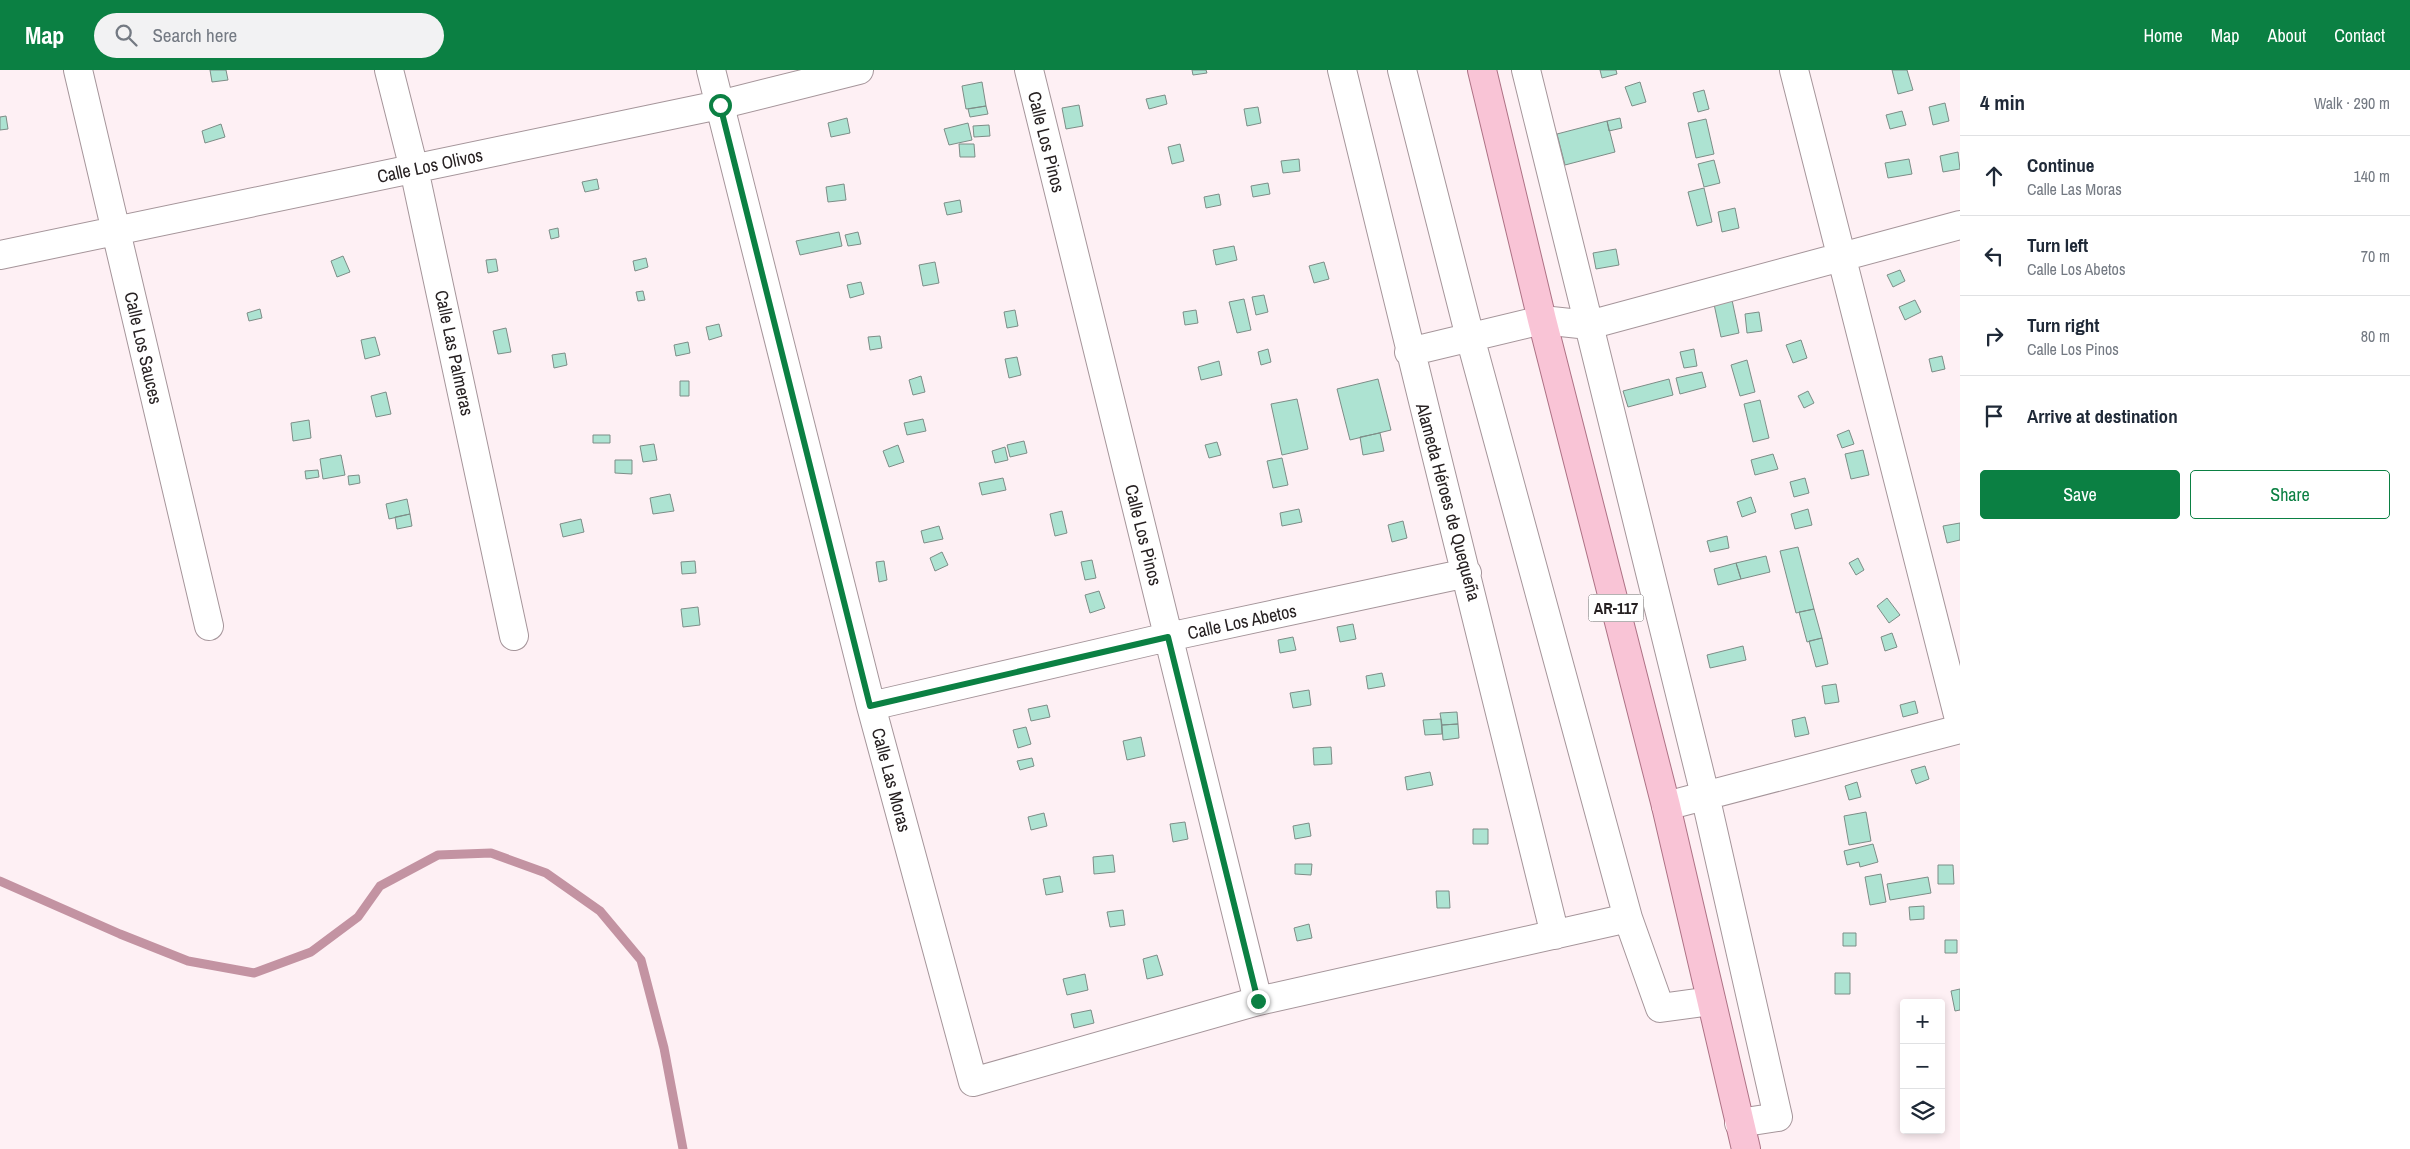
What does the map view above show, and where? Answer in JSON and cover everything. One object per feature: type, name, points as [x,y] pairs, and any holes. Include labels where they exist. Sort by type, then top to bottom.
[{"type":"main road","name":"AR-117","points":[[1482,70],[1542,320],[1666,806],[1743,1140]]},
{"type":"street","name":"Calle Los Sauces","points":[[78,70],[209,626]]},
{"type":"street","name":"Calle Las Palmeras","points":[[389,70],[414,170],[514,636]]},
{"type":"street","name":"Calle Las Moras","points":[[711,70],[870,706],[973,1082],[1258,1001]]},
{"type":"street","name":"Calle Los Olivos","points":[[0,255],[720,105],[859,70]]},
{"type":"street","name":"Calle Los Pinos","points":[[1029,70],[1258,1001]]},
{"type":"street","name":"Alameda Héroes de Quequeña","points":[[1342,70],[1409,352],[1467,573],[1555,935]]},
{"type":"street","points":[[1402,70],[1470,337],[1628,918],[1660,1008],[1711,1001]]},
{"type":"street","points":[[1526,70],[1704,794],[1778,1117],[1743,1140]]},
{"type":"street","points":[[1794,70],[1960,723]]},
{"type":"street","points":[[1409,352],[1542,320],[1589,325],[1960,225]]},
{"type":"street","name":"Calle Los Abetos","points":[[870,706],[1168,637],[1467,573]]},
{"type":"street","points":[[1666,806],[1704,794],[1960,729]]},
{"type":"street","points":[[1258,1001],[1628,918]]},
{"type":"building","points":[[210,70],[226,70],[228,80],[212,82]]},
{"type":"building","points":[[1192,70],[1206,70],[1207,73],[1193,75]]},
{"type":"building","points":[[1600,70],[1616,70],[1617,74],[1602,78]]},
{"type":"building","points":[[1892,70],[1907,70],[1913,90],[1898,94]]},
{"type":"building","points":[[982,82],[986,106],[966,109],[962,86]]},
{"type":"building","points":[[1640,82],[1646,102],[1632,106],[1625,87]]},
{"type":"building","points":[[1704,90],[1709,109],[1698,112],[1693,93]]},
{"type":"building","points":[[1165,95],[1167,104],[1149,109],[1146,99]]},
{"type":"building","points":[[1945,103],[1949,121],[1933,125],[1929,107]]},
{"type":"building","points":[[1079,105],[1083,126],[1066,129],[1062,108]]},
{"type":"building","points":[[986,106],[988,114],[970,117],[968,109]]},
{"type":"building","points":[[1258,107],[1261,123],[1247,126],[1244,109]]},
{"type":"building","points":[[1902,111],[1906,125],[1890,129],[1886,115]]},
{"type":"building","points":[[6,116],[8,129],[0,130],[0,117]]},
{"type":"building","points":[[847,118],[850,133],[831,137],[828,123]]},
{"type":"building","points":[[1620,118],[1622,128],[1609,131],[1607,121]]},
{"type":"building","points":[[1706,119],[1714,154],[1696,158],[1688,123]]},
{"type":"building","points":[[1607,121],[1615,152],[1565,165],[1557,134]]},
{"type":"building","points":[[968,123],[972,140],[949,145],[944,129]]},
{"type":"building","points":[[221,124],[225,137],[205,143],[202,131]]},
{"type":"building","points":[[989,125],[990,136],[974,137],[973,126]]},
{"type":"building","points":[[959,144],[974,144],[975,157],[960,157]]},
{"type":"building","points":[[1180,144],[1184,161],[1172,164],[1168,147]]},
{"type":"building","points":[[1958,152],[1960,169],[1943,172],[1940,156]]},
{"type":"building","points":[[1299,159],[1300,171],[1283,173],[1281,161]]},
{"type":"building","points":[[1909,159],[1912,174],[1888,178],[1885,163]]},
{"type":"building","points":[[1714,160],[1720,183],[1704,187],[1698,164]]},
{"type":"building","points":[[597,179],[599,189],[585,192],[582,182]]},
{"type":"building","points":[[1268,183],[1270,194],[1253,197],[1251,186]]},
{"type":"building","points":[[844,184],[846,200],[828,202],[826,187]]},
{"type":"building","points":[[1704,188],[1712,222],[1697,226],[1688,192]]},
{"type":"building","points":[[1219,194],[1221,205],[1206,208],[1204,197]]},
{"type":"building","points":[[960,200],[962,212],[947,215],[944,203]]},
{"type":"building","points":[[1735,208],[1739,228],[1722,232],[1718,212]]},
{"type":"building","points":[[558,228],[559,237],[551,239],[549,230]]},
{"type":"building","points":[[839,232],[842,246],[800,255],[796,241]]},
{"type":"building","points":[[858,232],[861,244],[848,246],[845,235]]},
{"type":"building","points":[[1234,246],[1237,260],[1216,265],[1213,250]]},
{"type":"building","points":[[1616,249],[1619,265],[1596,269],[1593,253]]},
{"type":"building","points":[[343,256],[350,272],[337,277],[331,261]]},
{"type":"building","points":[[646,258],[648,267],[635,271],[633,261]]},
{"type":"building","points":[[496,259],[498,271],[488,273],[486,260]]},
{"type":"building","points":[[935,262],[939,283],[923,286],[919,265]]},
{"type":"building","points":[[1324,262],[1329,279],[1314,283],[1309,266]]},
{"type":"building","points":[[1900,270],[1905,281],[1893,287],[1887,275]]},
{"type":"building","points":[[861,282],[864,294],[850,298],[847,285]]},
{"type":"building","points":[[643,291],[645,300],[638,301],[636,292]]},
{"type":"building","points":[[1264,295],[1268,312],[1256,315],[1252,297]]},
{"type":"building","points":[[1244,299],[1251,330],[1237,333],[1229,302]]},
{"type":"building","points":[[1732,300],[1739,333],[1721,337],[1714,304]]},
{"type":"building","points":[[1915,300],[1921,312],[1905,320],[1899,307]]},
{"type":"building","points":[[260,309],[262,318],[249,321],[247,313]]},
{"type":"building","points":[[1015,310],[1018,326],[1007,328],[1004,312]]},
{"type":"building","points":[[1196,310],[1198,323],[1185,325],[1183,312]]},
{"type":"building","points":[[1759,312],[1762,331],[1747,333],[1745,314]]},
{"type":"building","points":[[719,324],[722,336],[709,340],[706,327]]},
{"type":"building","points":[[506,328],[511,352],[498,354],[493,331]]},
{"type":"building","points":[[880,336],[882,348],[870,350],[868,337]]},
{"type":"building","points":[[375,337],[380,355],[365,359],[361,340]]},
{"type":"building","points":[[1801,340],[1807,358],[1793,363],[1786,345]]},
{"type":"building","points":[[688,342],[690,353],[676,356],[674,345]]},
{"type":"building","points":[[1268,349],[1271,362],[1261,365],[1258,352]]},
{"type":"building","points":[[1694,349],[1697,366],[1684,368],[1680,352]]},
{"type":"building","points":[[565,353],[567,365],[554,368],[552,355]]},
{"type":"building","points":[[1942,356],[1945,369],[1932,372],[1929,359]]},
{"type":"building","points":[[1017,357],[1021,375],[1009,378],[1005,359]]},
{"type":"building","points":[[1747,360],[1755,392],[1740,396],[1731,365]]},
{"type":"building","points":[[1219,361],[1222,375],[1201,380],[1198,367]]},
{"type":"building","points":[[1702,372],[1706,387],[1680,394],[1676,378]]},
{"type":"building","points":[[921,376],[925,392],[913,395],[909,380]]},
{"type":"building","points":[[1378,379],[1391,430],[1350,440],[1337,389]]},
{"type":"building","points":[[1669,379],[1673,395],[1628,407],[1623,391]]},
{"type":"building","points":[[680,381],[689,381],[689,396],[680,396]]},
{"type":"building","points":[[1808,391],[1814,403],[1804,408],[1798,396]]},
{"type":"building","points":[[386,392],[391,414],[376,417],[371,396]]},
{"type":"building","points":[[1297,399],[1308,449],[1282,455],[1271,404]]},
{"type":"building","points":[[1760,400],[1769,438],[1753,442],[1744,404]]},
{"type":"building","points":[[923,419],[926,431],[907,435],[904,423]]},
{"type":"building","points":[[309,420],[311,438],[293,441],[291,423]]},
{"type":"building","points":[[1849,430],[1854,444],[1842,448],[1837,435]]},
{"type":"building","points":[[1380,433],[1384,451],[1363,455],[1360,437]]},
{"type":"building","points":[[593,435],[610,435],[610,443],[593,443]]},
{"type":"building","points":[[1024,441],[1027,453],[1010,457],[1007,445]]},
{"type":"building","points":[[1217,442],[1221,455],[1209,458],[1205,445]]},
{"type":"building","points":[[654,444],[657,460],[643,462],[640,446]]},
{"type":"building","points":[[898,445],[904,462],[889,467],[883,451]]},
{"type":"building","points":[[1005,447],[1008,460],[995,463],[992,451]]},
{"type":"building","points":[[1863,450],[1869,475],[1851,479],[1845,454]]},
{"type":"building","points":[[1773,454],[1778,469],[1755,475],[1751,460]]},
{"type":"building","points":[[341,455],[345,475],[323,479],[320,459]]},
{"type":"building","points":[[1282,458],[1288,485],[1273,488],[1267,461]]},
{"type":"building","points":[[615,460],[632,460],[632,474],[615,473]]},
{"type":"building","points":[[318,470],[319,477],[306,479],[305,471]]},
{"type":"building","points":[[359,475],[360,483],[349,485],[348,476]]},
{"type":"building","points":[[1003,478],[1006,490],[982,495],[979,483]]},
{"type":"building","points":[[1805,478],[1809,493],[1794,497],[1790,482]]},
{"type":"building","points":[[670,494],[674,511],[653,514],[650,498]]},
{"type":"building","points":[[1751,497],[1756,512],[1742,517],[1737,502]]},
{"type":"building","points":[[407,499],[410,514],[389,519],[386,504]]},
{"type":"building","points":[[1299,509],[1302,522],[1282,526],[1280,513]]},
{"type":"building","points":[[1808,509],[1812,525],[1795,529],[1791,514]]},
{"type":"building","points":[[1062,511],[1067,533],[1055,536],[1050,514]]},
{"type":"building","points":[[410,514],[412,526],[397,529],[395,517]]},
{"type":"building","points":[[581,519],[584,532],[563,537],[560,524]]},
{"type":"building","points":[[1403,521],[1407,538],[1392,542],[1388,525]]},
{"type":"building","points":[[1960,523],[1960,540],[1947,543],[1943,526]]},
{"type":"building","points":[[939,526],[943,539],[924,543],[921,531]]},
{"type":"building","points":[[1727,536],[1729,548],[1710,552],[1707,541]]},
{"type":"building","points":[[1798,547],[1814,609],[1796,613],[1780,551]]},
{"type":"building","points":[[942,552],[948,565],[935,571],[930,558]]},
{"type":"building","points":[[1766,556],[1770,572],[1741,579],[1736,563]]},
{"type":"building","points":[[1858,558],[1864,570],[1856,575],[1849,563]]},
{"type":"building","points":[[1092,560],[1096,578],[1085,580],[1081,562]]},
{"type":"building","points":[[695,561],[696,573],[682,574],[681,562]]},
{"type":"building","points":[[884,561],[887,580],[879,582],[876,562]]},
{"type":"building","points":[[1736,563],[1741,579],[1718,585],[1714,569]]},
{"type":"building","points":[[1099,591],[1105,608],[1090,613],[1085,595]]},
{"type":"building","points":[[1887,598],[1900,615],[1889,623],[1877,606]]},
{"type":"building","points":[[698,607],[700,625],[683,627],[681,609]]},
{"type":"building","points":[[1814,609],[1822,638],[1807,642],[1799,612]]},
{"type":"building","points":[[1353,624],[1356,639],[1340,642],[1337,627]]},
{"type":"building","points":[[1892,633],[1897,647],[1885,651],[1881,637]]},
{"type":"building","points":[[1293,637],[1296,650],[1280,653],[1278,640]]},
{"type":"building","points":[[1822,638],[1828,664],[1816,667],[1809,641]]},
{"type":"building","points":[[1743,646],[1746,660],[1710,668],[1707,655]]},
{"type":"building","points":[[1382,673],[1385,686],[1368,689],[1366,676]]},
{"type":"building","points":[[1836,684],[1839,702],[1825,704],[1822,686]]},
{"type":"building","points":[[1309,690],[1311,705],[1293,708],[1290,693]]},
{"type":"building","points":[[1915,701],[1918,713],[1903,717],[1900,705]]},
{"type":"building","points":[[1047,705],[1050,717],[1031,721],[1028,709]]},
{"type":"building","points":[[1457,712],[1458,724],[1442,725],[1440,713]]},
{"type":"building","points":[[1805,717],[1809,734],[1795,737],[1792,720]]},
{"type":"building","points":[[1441,719],[1442,734],[1425,735],[1423,720]]},
{"type":"building","points":[[1458,724],[1459,738],[1443,740],[1442,725]]},
{"type":"building","points":[[1026,727],[1031,744],[1018,748],[1013,730]]},
{"type":"building","points":[[1141,737],[1145,756],[1127,760],[1123,741]]},
{"type":"building","points":[[1331,747],[1332,764],[1314,765],[1313,748]]},
{"type":"building","points":[[1032,758],[1034,766],[1020,770],[1017,761]]},
{"type":"building","points":[[1925,766],[1929,779],[1916,784],[1911,770]]},
{"type":"building","points":[[1430,772],[1433,785],[1407,790],[1405,777]]},
{"type":"building","points":[[1857,782],[1861,797],[1849,800],[1845,786]]},
{"type":"building","points":[[1866,812],[1871,841],[1849,845],[1844,816]]},
{"type":"building","points":[[1044,813],[1047,826],[1031,830],[1028,817]]},
{"type":"building","points":[[1185,822],[1188,839],[1173,842],[1170,824]]},
{"type":"building","points":[[1309,823],[1311,836],[1295,839],[1293,826]]},
{"type":"building","points":[[1473,829],[1488,829],[1488,844],[1473,844]]},
{"type":"building","points":[[1873,844],[1878,862],[1860,867],[1859,862],[1847,865],[1844,851]]},
{"type":"building","points":[[1113,855],[1115,872],[1094,874],[1093,857]]},
{"type":"building","points":[[1295,864],[1312,864],[1311,875],[1295,874]]},
{"type":"building","points":[[1938,865],[1953,865],[1954,884],[1938,884]]},
{"type":"building","points":[[1881,874],[1886,902],[1870,905],[1865,877]]},
{"type":"building","points":[[1060,876],[1063,892],[1046,895],[1043,879]]},
{"type":"building","points":[[1928,877],[1931,893],[1890,900],[1887,884]]},
{"type":"building","points":[[1436,891],[1449,891],[1450,908],[1437,908]]},
{"type":"building","points":[[1924,906],[1924,919],[1910,920],[1909,907]]},
{"type":"building","points":[[1123,910],[1125,925],[1110,927],[1107,912]]},
{"type":"building","points":[[1309,924],[1312,938],[1297,941],[1294,928]]},
{"type":"building","points":[[1843,933],[1856,933],[1856,946],[1843,946]]},
{"type":"building","points":[[1945,940],[1957,940],[1957,953],[1945,953]]},
{"type":"building","points":[[1157,955],[1163,975],[1147,979],[1143,959]]},
{"type":"building","points":[[1835,973],[1850,973],[1850,994],[1835,994]]},
{"type":"building","points":[[1085,974],[1088,990],[1067,995],[1063,979]]},
{"type":"building","points":[[1960,989],[1960,1010],[1955,1011],[1951,991]]},
{"type":"building","points":[[1091,1010],[1094,1023],[1074,1028],[1071,1014]]},
{"type":"waterway","points":[[0,881],[120,934],[188,961],[254,973],[311,952],[358,917],[380,886],[438,855],[491,853],[546,873],[600,911],[641,960],[664,1048],[683,1149]]},
{"type":"route","points":[[720,105],[870,706],[1168,637],[1258,1001]]}]
